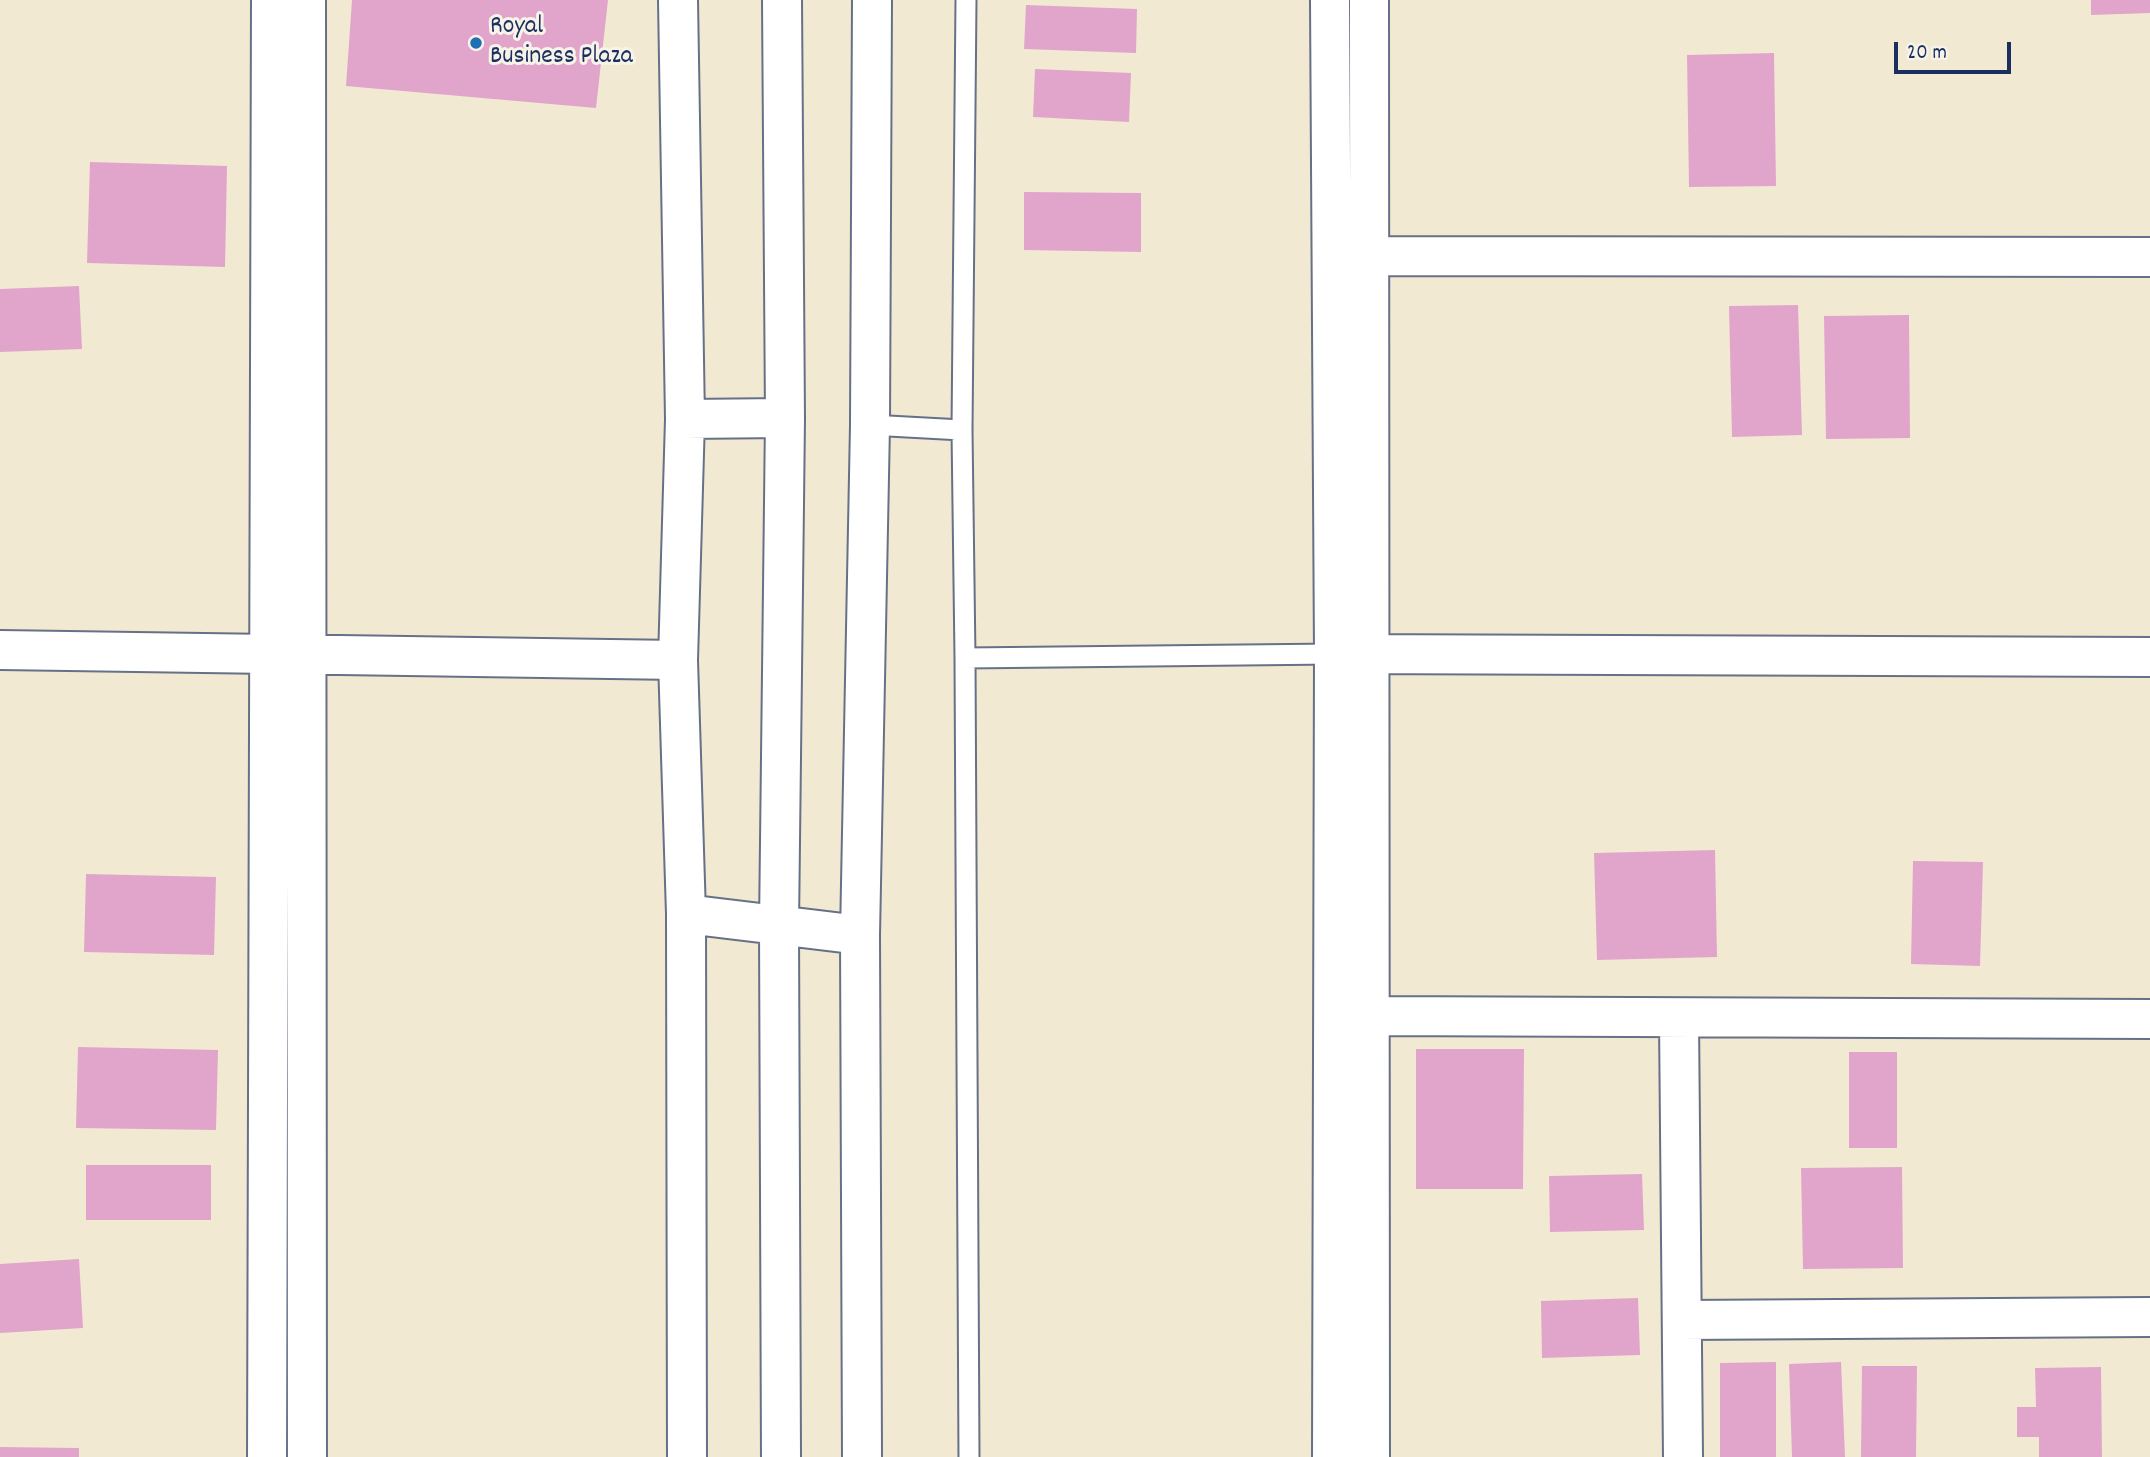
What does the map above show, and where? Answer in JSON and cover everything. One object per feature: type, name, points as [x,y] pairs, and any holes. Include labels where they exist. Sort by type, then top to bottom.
[{"type":"street","points":[[267,1457],[271,0]]},
{"type":"street","points":[[306,0],[307,1457]]},
{"type":"street","points":[[678,0],[685,419],[678,660],[686,914],[687,1457]]},
{"type":"street","points":[[781,1457],[779,926],[785,418],[782,0]]},
{"type":"street","points":[[862,1457],[860,935],[870,425],[872,0]]},
{"type":"street","points":[[1330,0],[1334,654],[1332,1457]]},
{"type":"street","points":[[1369,0],[1370,1457]]},
{"type":"street","points":[[1369,256],[2150,257]]},
{"type":"street","points":[[685,419],[785,418]]},
{"type":"street","points":[[0,650],[678,660]]},
{"type":"street","points":[[1334,654],[2150,657]]},
{"type":"street","points":[[686,914],[860,935]]},
{"type":"street","points":[[1371,1016],[2150,1019]]},
{"type":"street","points":[[1679,1018],[1683,1457]]},
{"type":"street","points":[[1682,1320],[2150,1317]]},
{"type":"lane","points":[[966,0],[962,430],[969,1457]]},
{"type":"lane","points":[[870,425],[962,430]]},
{"type":"lane","points":[[964,658],[1334,654]]},
{"type":"building","name":"Royal Business Plaza","points":[[352,0],[608,0],[596,108],[346,86]]},
{"type":"building","points":[[2091,0],[2150,0],[2150,13],[2091,15]]},
{"type":"building","points":[[1026,5],[1137,9],[1136,53],[1024,49]]},
{"type":"building","points":[[1774,53],[1776,186],[1689,187],[1687,55]]},
{"type":"building","points":[[1035,69],[1131,73],[1129,122],[1033,117]]},
{"type":"building","points":[[90,162],[227,166],[225,267],[87,263]]},
{"type":"building","points":[[1024,192],[1141,193],[1141,252],[1024,250]]},
{"type":"building","points":[[79,286],[82,349],[0,352],[0,289]]},
{"type":"building","points":[[1798,305],[1802,435],[1732,437],[1729,306]]},
{"type":"building","points":[[1909,315],[1910,438],[1826,439],[1824,316]]},
{"type":"building","points":[[1715,850],[1717,957],[1597,960],[1594,853]]},
{"type":"building","points":[[1913,861],[1983,862],[1980,966],[1911,964]]},
{"type":"building","points":[[86,874],[216,877],[214,955],[84,952]]},
{"type":"building","points":[[78,1047],[218,1050],[216,1130],[76,1128]]},
{"type":"building","points":[[1416,1049],[1524,1049],[1523,1189],[1416,1189]]},
{"type":"building","points":[[1849,1052],[1897,1052],[1897,1148],[1849,1148]]},
{"type":"building","points":[[86,1165],[211,1165],[211,1220],[86,1220]]},
{"type":"building","points":[[1902,1167],[1903,1268],[1803,1269],[1801,1168]]},
{"type":"building","points":[[1642,1174],[1644,1230],[1550,1232],[1549,1176]]},
{"type":"building","points":[[79,1259],[83,1328],[0,1333],[0,1264]]},
{"type":"building","points":[[1638,1298],[1640,1355],[1542,1358],[1541,1301]]},
{"type":"building","points":[[1776,1362],[1776,1457],[1720,1457],[1720,1363]]},
{"type":"building","points":[[1841,1362],[1845,1457],[1792,1457],[1789,1364]]},
{"type":"building","points":[[1862,1366],[1917,1366],[1916,1457],[1861,1457]]},
{"type":"building","points":[[2101,1367],[2102,1457],[2039,1457],[2039,1437],[2017,1437],[2017,1407],[2036,1407],[2035,1368]]},
{"type":"building","points":[[0,1447],[79,1448],[79,1457],[0,1457]]},
{"type":"place","name":"Royal Business Plaza","points":[[476,43]]}]
